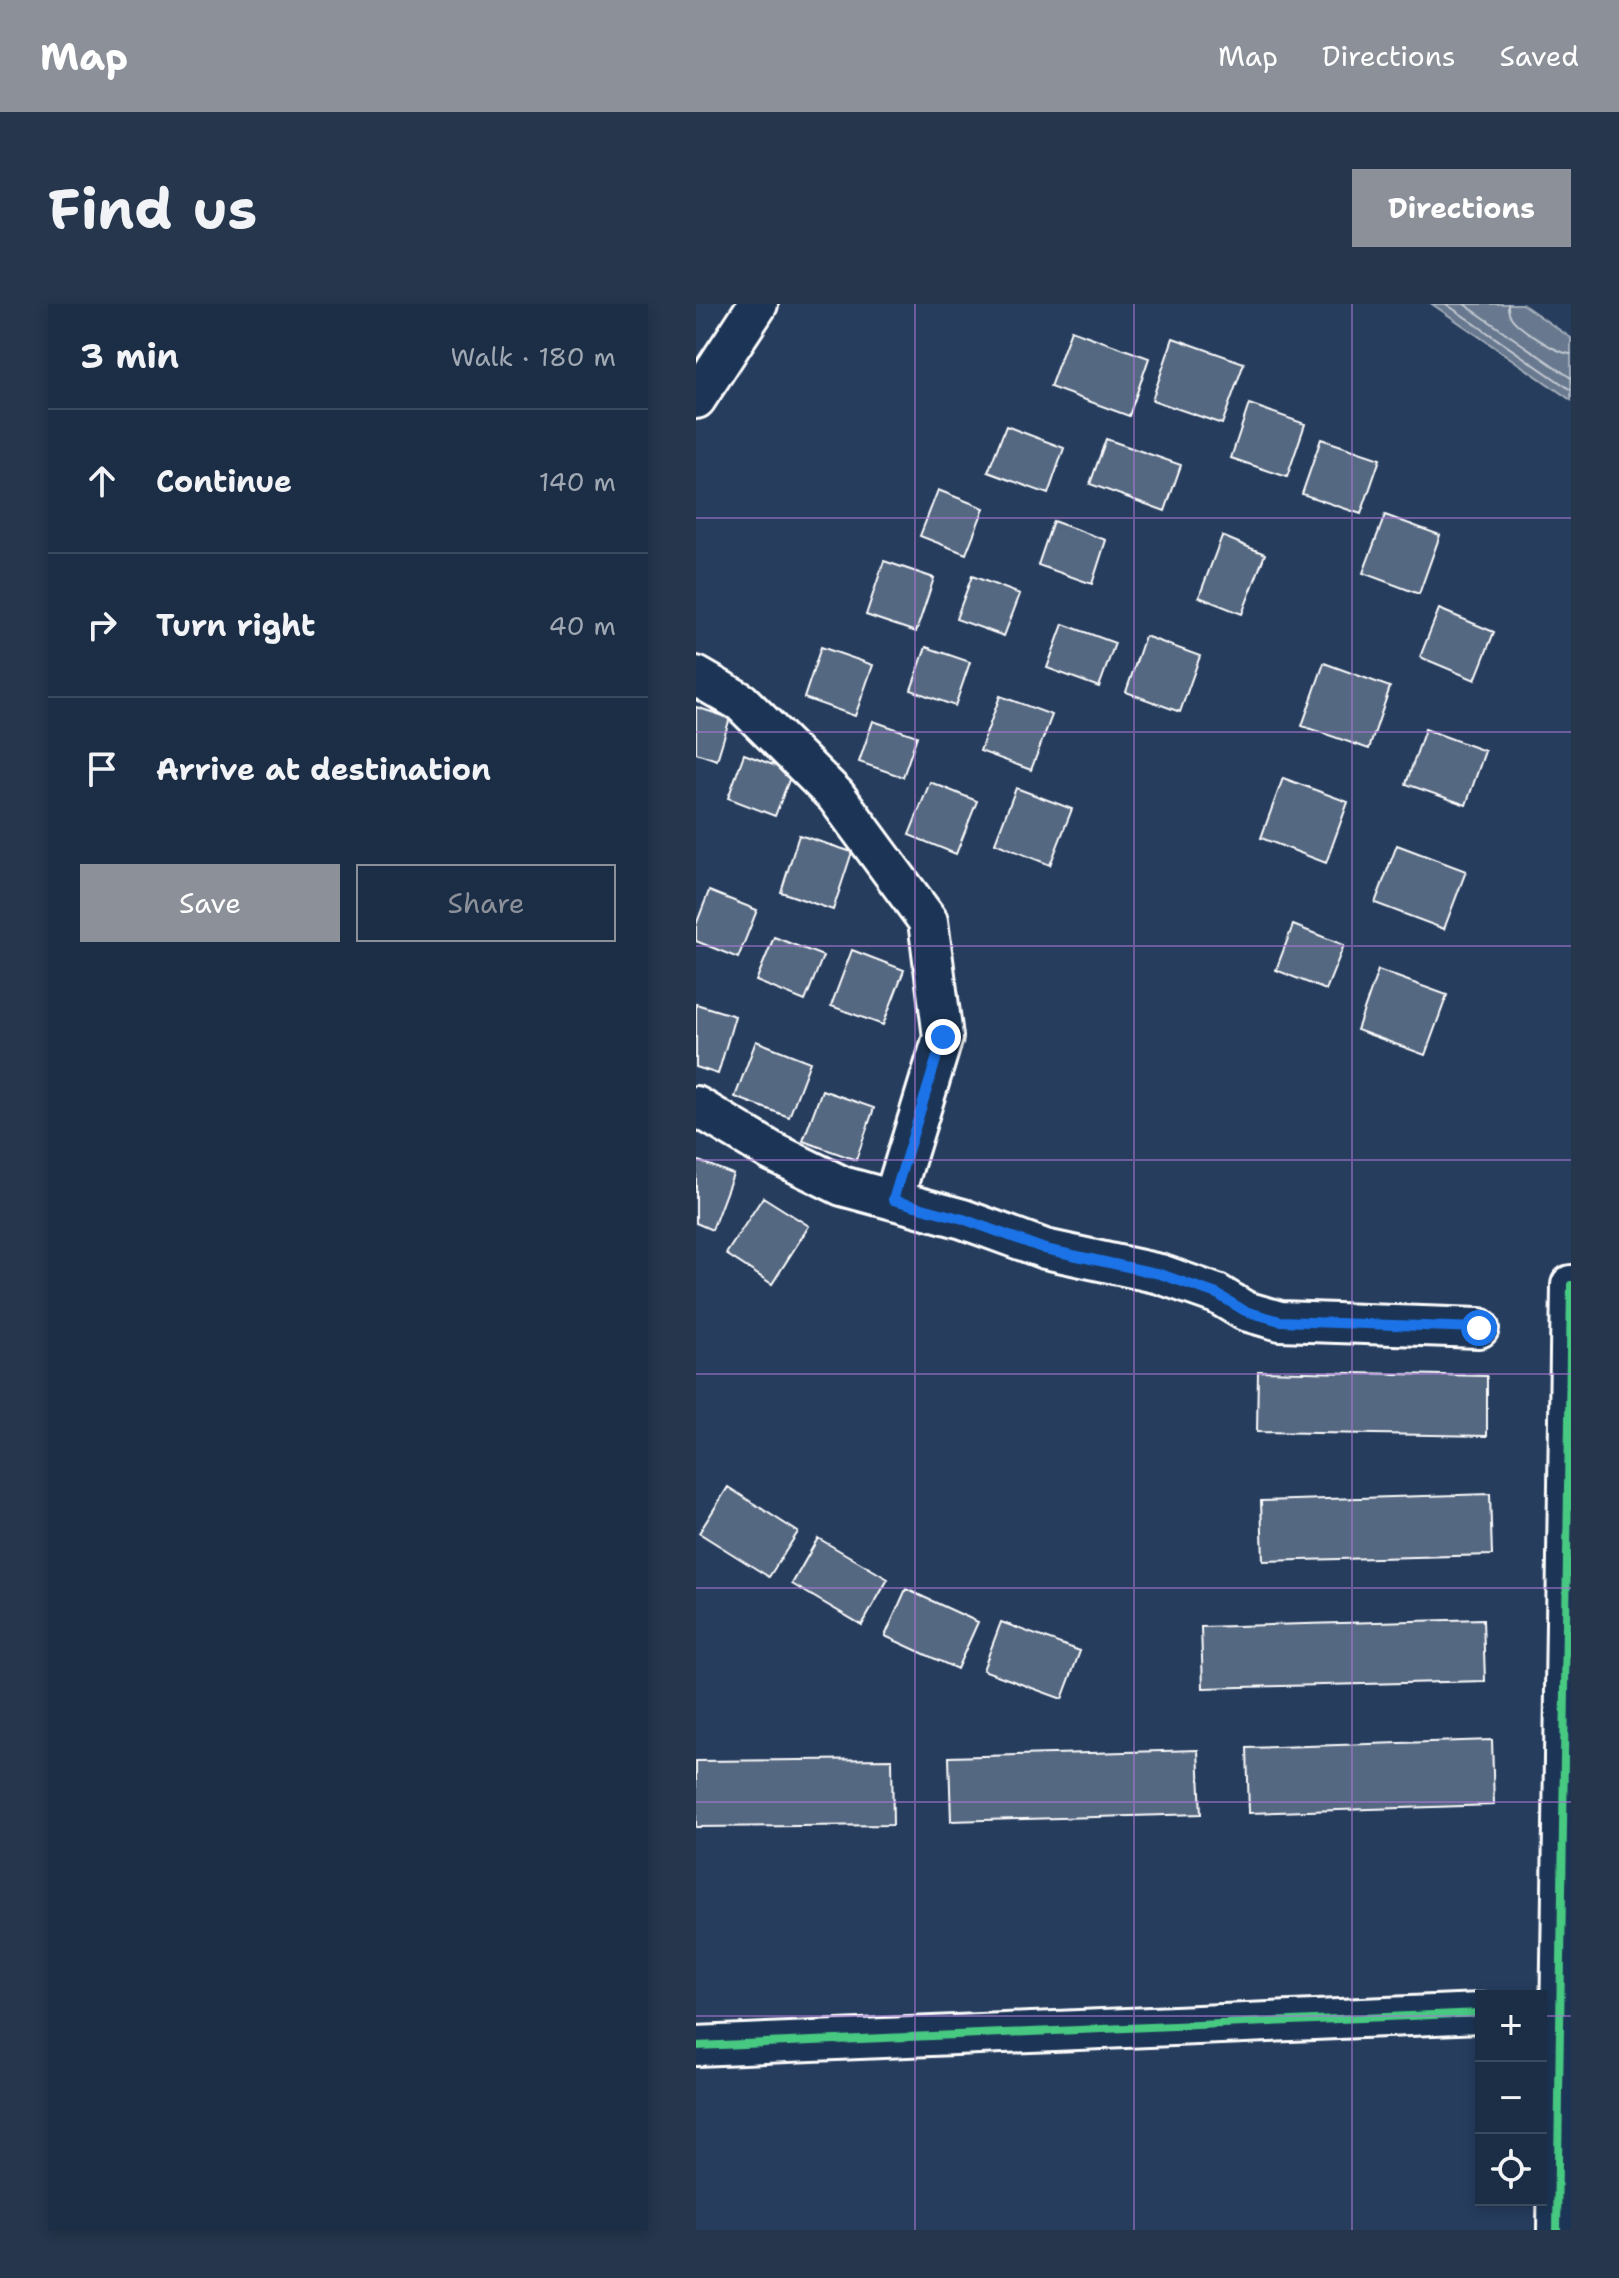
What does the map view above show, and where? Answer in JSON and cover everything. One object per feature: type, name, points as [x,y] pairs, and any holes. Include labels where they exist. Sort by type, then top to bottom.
[{"type":"street","points":[[696,399],[758,304]]},
{"type":"street","points":[[696,676],[741,702],[836,796],[928,921],[943,1037],[893,1200]]},
{"type":"street","points":[[696,1106],[771,1151],[842,1186],[963,1219],[1045,1249],[1160,1274],[1217,1294],[1245,1311],[1280,1321],[1479,1328]]},
{"type":"street","points":[[1557,2230],[1552,2010],[1571,1285]]},
{"type":"street","points":[[696,2046],[1475,2013]]},
{"type":"water","points":[[1432,304],[1522,304],[1571,338],[1571,400]]},
{"type":"building","points":[[1071,330],[1149,358],[1129,416],[1050,387]]},
{"type":"building","points":[[1173,338],[1244,363],[1222,424],[1152,400]]},
{"type":"building","points":[[1249,404],[1305,424],[1287,477],[1231,458]]},
{"type":"building","points":[[1006,426],[1064,448],[1048,494],[988,472]]},
{"type":"building","points":[[1106,439],[1181,465],[1165,511],[1090,484]]},
{"type":"building","points":[[1321,439],[1380,459],[1361,514],[1302,494]]},
{"type":"building","points":[[938,490],[984,508],[966,554],[920,536]]},
{"type":"building","points":[[1385,515],[1440,535],[1419,594],[1363,573]]},
{"type":"building","points":[[1053,521],[1106,540],[1092,584],[1038,565]]},
{"type":"building","points":[[1222,536],[1265,554],[1242,614],[1199,597]]},
{"type":"building","points":[[884,561],[934,578],[916,632],[866,615]]},
{"type":"building","points":[[972,576],[1020,594],[1004,636],[956,619]]},
{"type":"building","points":[[1439,609],[1494,632],[1475,680],[1420,657]]},
{"type":"building","points":[[1063,624],[1115,643],[1099,687],[1047,668]]},
{"type":"building","points":[[1145,636],[1200,656],[1180,712],[1126,692]]},
{"type":"building","points":[[821,647],[873,665],[855,716],[804,698]]},
{"type":"building","points":[[926,647],[970,662],[955,706],[911,690]]},
{"type":"building","points":[[1324,663],[1390,687],[1369,749],[1302,726]]},
{"type":"building","points":[[1000,696],[1052,715],[1031,770],[980,751]]},
{"type":"building","points":[[696,707],[730,718],[717,760],[696,753]]},
{"type":"building","points":[[873,721],[917,736],[903,777],[859,762]]},
{"type":"building","points":[[1425,729],[1485,751],[1466,805],[1406,784]]},
{"type":"building","points":[[744,754],[792,772],[775,816],[728,798]]},
{"type":"building","points":[[1283,778],[1348,802],[1326,863],[1261,838]]},
{"type":"building","points":[[930,782],[977,801],[956,854],[909,835]]},
{"type":"building","points":[[1016,788],[1072,809],[1050,865],[995,843]]},
{"type":"building","points":[[799,835],[852,852],[833,910],[781,892]]},
{"type":"building","points":[[1397,845],[1466,871],[1444,929],[1375,903]]},
{"type":"building","points":[[709,891],[757,910],[738,958],[696,941],[696,925]]},
{"type":"building","points":[[1293,925],[1344,945],[1326,990],[1276,970]]},
{"type":"building","points":[[774,937],[823,956],[805,1001],[756,981]]},
{"type":"building","points":[[852,950],[904,970],[883,1025],[831,1006]]},
{"type":"building","points":[[1378,970],[1447,995],[1425,1055],[1357,1030]]},
{"type":"building","points":[[696,1004],[735,1016],[718,1074],[696,1067]]},
{"type":"building","points":[[756,1041],[810,1062],[789,1117],[735,1097]]},
{"type":"building","points":[[822,1090],[874,1108],[856,1160],[803,1141]]},
{"type":"building","points":[[696,1160],[733,1174],[712,1230],[696,1223]]},
{"type":"building","points":[[763,1197],[809,1226],[772,1284],[726,1254]]},
{"type":"building","points":[[1258,1371],[1487,1376],[1487,1436],[1257,1432]]},
{"type":"building","points":[[728,1487],[798,1532],[769,1577],[699,1533]]},
{"type":"building","points":[[1490,1494],[1492,1555],[1263,1561],[1261,1501]]},
{"type":"building","points":[[818,1538],[888,1579],[862,1625],[792,1584]]},
{"type":"building","points":[[906,1589],[978,1622],[957,1669],[885,1636]]},
{"type":"building","points":[[1483,1619],[1485,1681],[1203,1688],[1201,1627]]},
{"type":"building","points":[[1001,1622],[1080,1651],[1062,1699],[983,1670]]},
{"type":"building","points":[[1492,1740],[1494,1805],[1249,1813],[1247,1748]]},
{"type":"building","points":[[1198,1750],[1201,1814],[951,1821],[949,1757]]},
{"type":"building","points":[[892,1759],[893,1825],[696,1827],[696,1761]]},
{"type":"cycle path","points":[[1557,2230],[1571,1285]]},
{"type":"cycle path","points":[[696,2046],[1475,2013]]},
{"type":"route","points":[[943,1037],[893,1200],[963,1219],[1045,1249],[1160,1274],[1217,1294],[1245,1311],[1280,1321],[1479,1328]]}]
